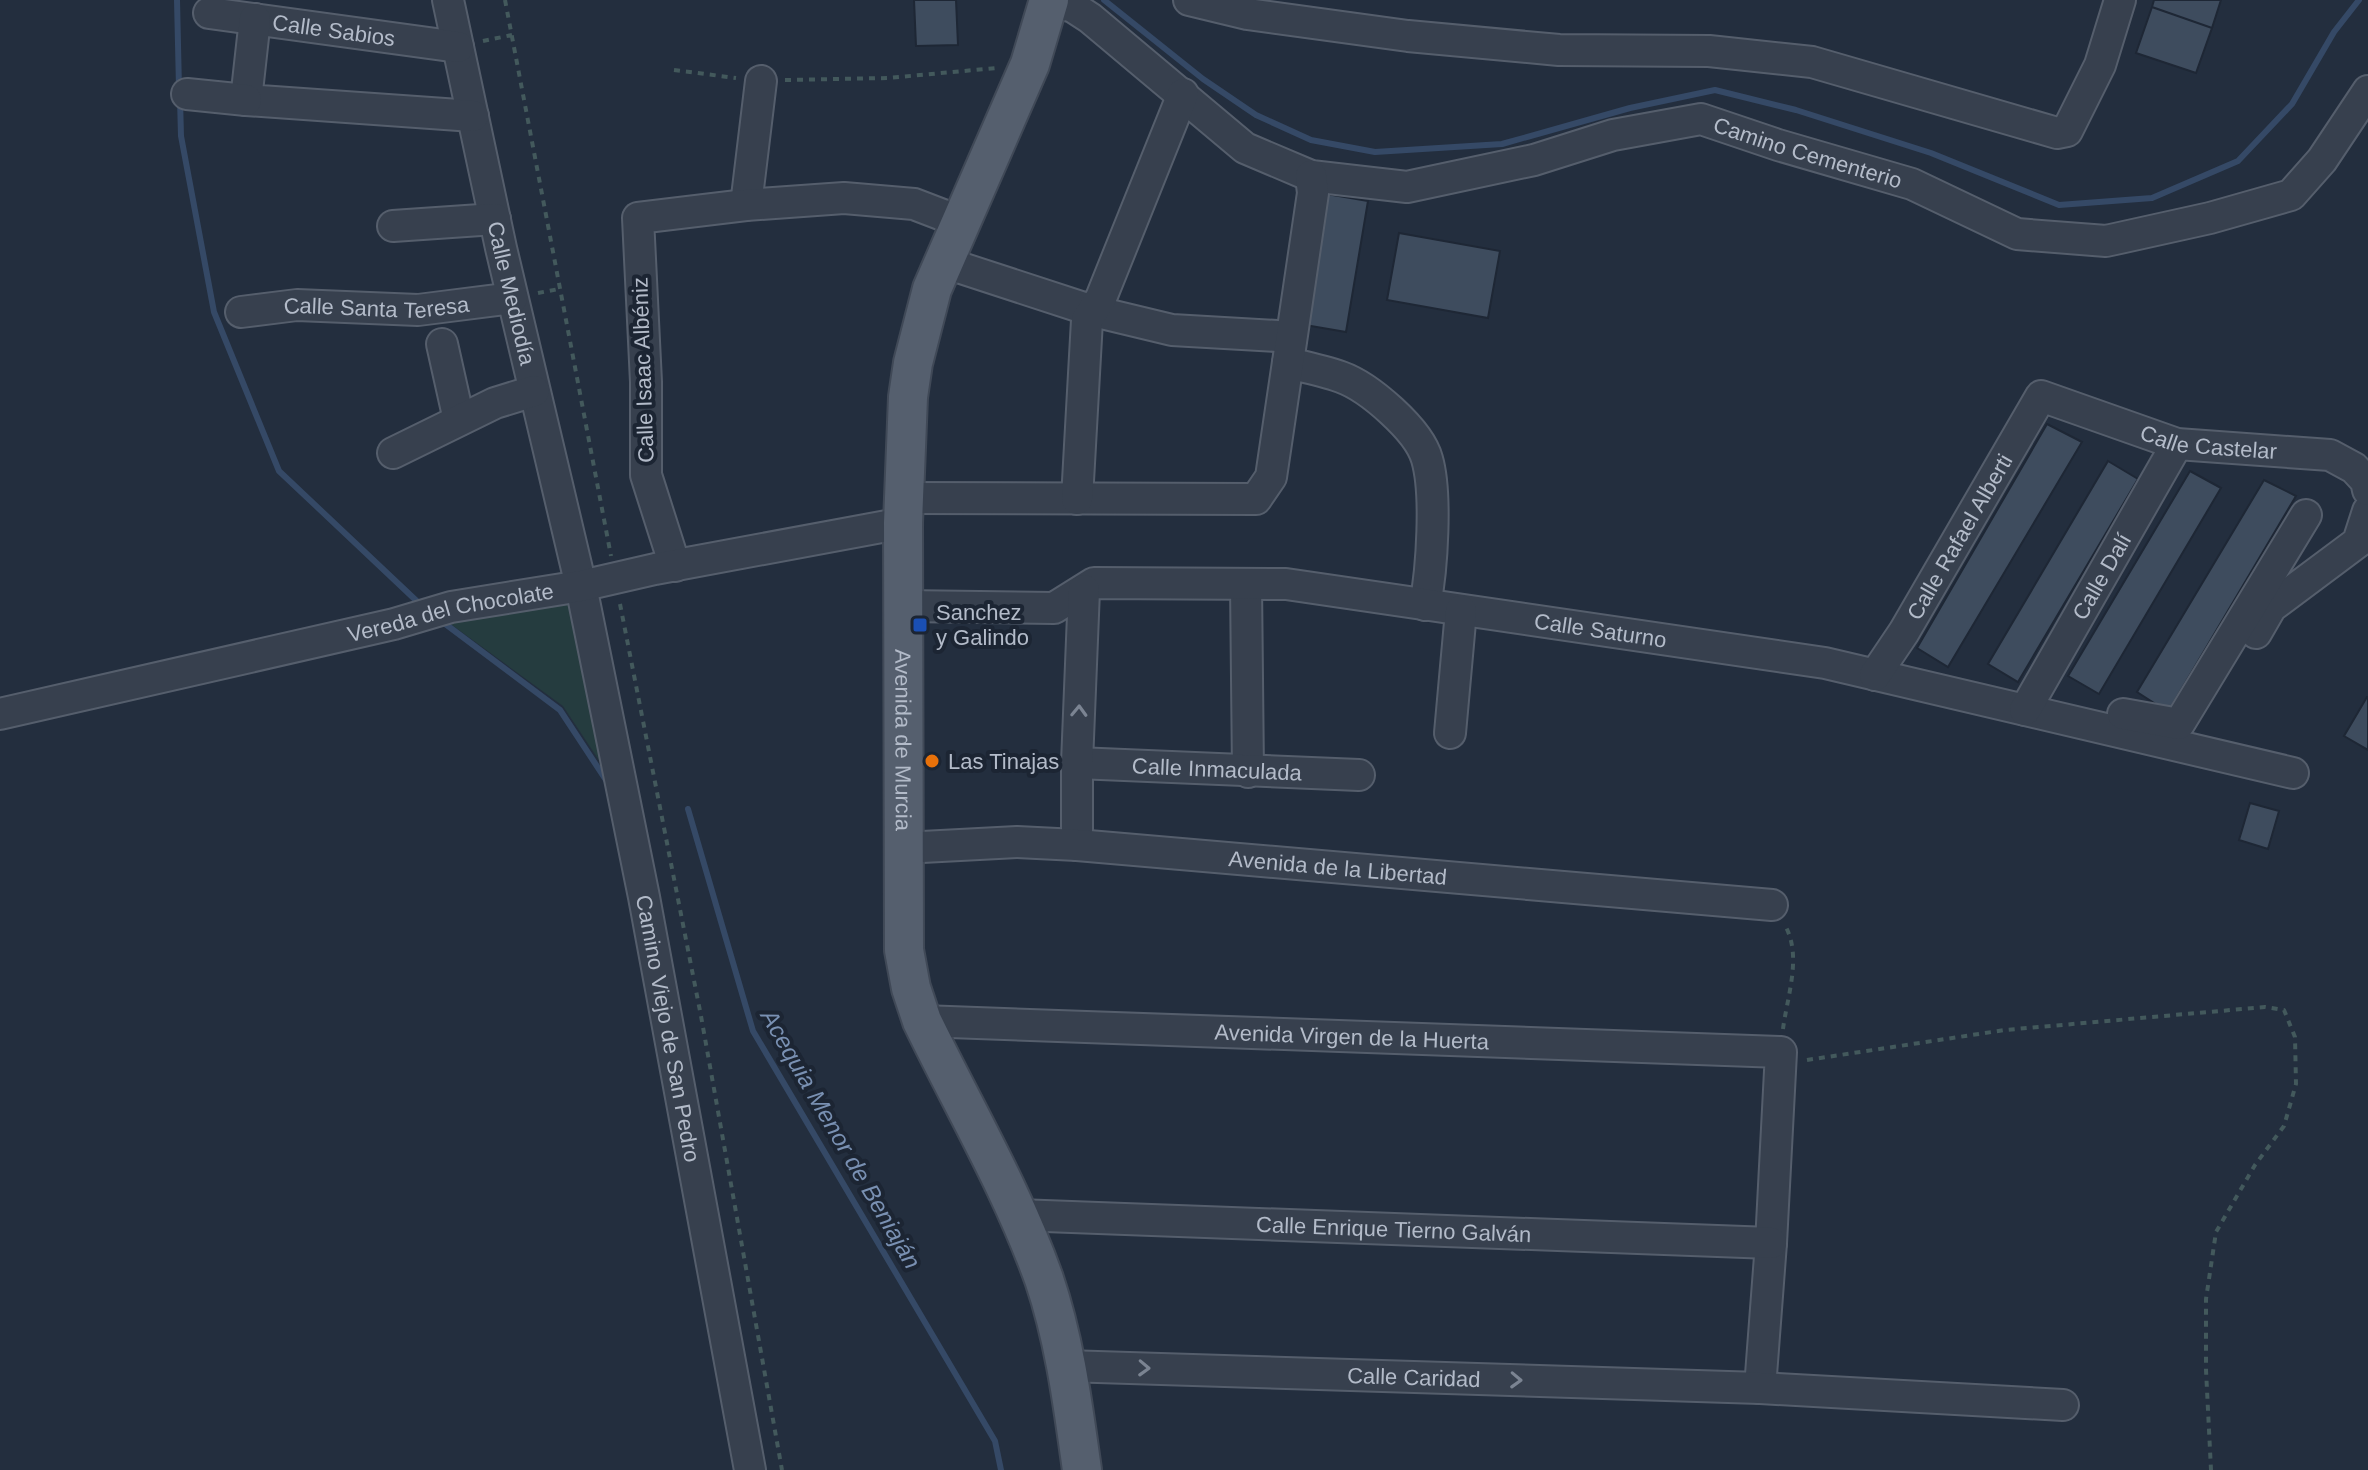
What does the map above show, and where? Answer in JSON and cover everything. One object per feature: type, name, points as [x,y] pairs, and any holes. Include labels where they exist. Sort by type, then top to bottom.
[{"type":"main road","name":"Avenida de Murcia","points":[[1050,0],[1030,64],[943,262],[926,308],[913,363],[903,511],[904,950],[911,988],[922,1021],[1018,1215],[1044,1280],[1066,1366],[1082,1470]]},
{"type":"street","name":"Calle Mediodía","points":[[448,0],[512,298],[581,586]]},
{"type":"street","name":"Camino Cementerio","points":[[1050,0],[1082,12],[1245,148],[1311,176],[1407,187],[1534,160],[1613,135],[1701,119],[1912,184],[2017,234],[2106,241],[2210,218],[2291,195],[2322,160],[2368,91]]},
{"type":"street","points":[[1189,0],[1247,14],[1408,36],[1559,50],[1709,51],[1812,62],[2057,133],[2067,131],[2100,65],[2120,0]]},
{"type":"street","name":"Calle Sabios","points":[[209,13],[255,19],[317,13],[458,47]]},
{"type":"street","points":[[246,100],[255,19]]},
{"type":"street","points":[[761,81],[746,205],[844,198],[914,204],[961,222]]},
{"type":"street","points":[[187,94],[473,116]]},
{"type":"street","points":[[1077,499],[1087,320],[1101,298],[1183,94]]},
{"type":"street","points":[[1289,351],[1313,193],[1311,176]]},
{"type":"street","name":"Calle Isaac Albéniz","points":[[675,566],[646,475],[646,382],[638,218],[746,205]]},
{"type":"street","points":[[393,226],[495,219]]},
{"type":"street","points":[[943,262],[1093,311],[1172,330],[1277,336],[1289,351],[1343,378],[1377,400],[1405,421],[1427,458],[1432,511],[1429,584],[1425,605]]},
{"type":"street","name":"Calle Santa Teresa","points":[[241,312],[297,305],[418,310],[512,298]]},
{"type":"street","points":[[442,344],[459,420]]},
{"type":"street","name":"Vereda del Chocolate","points":[[0,714],[394,624],[451,607],[615,579],[903,511],[1077,499],[1256,499],[1271,477],[1289,351]]},
{"type":"street","points":[[393,453],[495,403],[534,391]]},
{"type":"street","name":"Calle Castelar","points":[[2041,396],[2177,444],[2330,455],[2354,468],[2366,481],[2368,490]]},
{"type":"street","name":"Calle Rafael Alberti","points":[[1875,675],[1912,618],[2041,396]]},
{"type":"street","name":"Calle Dalí","points":[[2029,704],[2177,444]]},
{"type":"street","points":[[2189,749],[2271,607],[2358,542],[2368,511]]},
{"type":"street","points":[[2029,704],[2179,724],[2306,515]]},
{"type":"street","name":"Calle Saturno","points":[[903,606],[1054,608],[1094,583],[1286,584],[1825,663],[2029,704],[2189,749],[2293,773]]},
{"type":"street","points":[[1246,584],[1248,772]]},
{"type":"street","name":"Camino Viejo de San Pedro","points":[[581,586],[644,897],[750,1470]]},
{"type":"street","points":[[1077,845],[1084,590]]},
{"type":"street","points":[[1450,733],[1461,611]]},
{"type":"street","name":"Calle Inmaculada","points":[[1077,763],[1359,775]]},
{"type":"street","name":"Avenida de la Libertad","points":[[903,848],[1017,842],[1077,845],[1772,905]]},
{"type":"street","name":"Avenida Virgen de la Huerta","points":[[922,1021],[1780,1058]]},
{"type":"street","points":[[1760,1388],[1780,1058]]},
{"type":"street","name":"Calle Enrique Tierno Galván","points":[[1018,1215],[1771,1243]]},
{"type":"street","name":"Calle Caridad","points":[[1066,1366],[1760,1388],[2063,1405]]},
{"type":"path","points":[[505,0],[701,1016],[782,1470]]},
{"type":"path","points":[[674,70],[761,81],[888,78],[1030,64]]},
{"type":"path","points":[[1772,905],[1789,932],[1793,976],[1780,1058],[2005,1030],[2265,1007],[2284,1010],[2295,1037],[2296,1084],[2284,1126],[2255,1165],[2216,1232],[2206,1299],[2211,1470]]},
{"type":"green space","points":[[581,602],[618,789],[563,706],[441,617]]},
{"type":"building","points":[[914,0],[956,0],[958,45],[916,46]]},
{"type":"building","points":[[2154,0],[2221,0],[2212,28],[2152,7]]},
{"type":"building","points":[[2152,7],[2212,28],[2196,73],[2136,53]]},
{"type":"building","points":[[1327,194],[1368,201],[1346,332],[1305,325]]},
{"type":"building","points":[[1399,233],[1500,251],[1488,318],[1387,300]]},
{"type":"building","points":[[2047,424],[2082,442],[1948,667],[1917,648]]},
{"type":"building","points":[[2108,461],[2138,479],[2018,682],[1988,664]]},
{"type":"building","points":[[2190,471],[2221,488],[2099,694],[2068,676]]},
{"type":"building","points":[[2264,480],[2296,496],[2168,712],[2137,692]]},
{"type":"building","points":[[2368,697],[2368,750],[2344,736]]},
{"type":"building","points":[[2250,803],[2279,811],[2268,849],[2239,840]]},
{"type":"waterway","name":"Acequia Menor de Beniaján","points":[[177,0],[179,88]]},
{"type":"waterway","points":[[1104,0],[1203,79],[1256,115],[1311,140],[1375,152],[1502,144],[1630,108],[1715,90],[1796,110],[1931,153],[2059,205],[2152,198],[2238,161],[2292,104],[2334,32],[2359,0]]},
{"type":"waterway","name":"Acequia Menor de Beniaján","points":[[180,99],[181,136],[214,312],[279,471],[422,606]]},
{"type":"waterway","name":"Acequia Menor de Beniaján","points":[[440,620],[560,710],[608,783]]},
{"type":"waterway","name":"Acequia Menor de Beniaján","points":[[688,809],[753,1031],[995,1441],[1001,1470]]},
{"type":"place","name":"Sanchez y Galindo","points":[[920,625]]},
{"type":"place","name":"Las Tinajas","points":[[932,761]]}]
